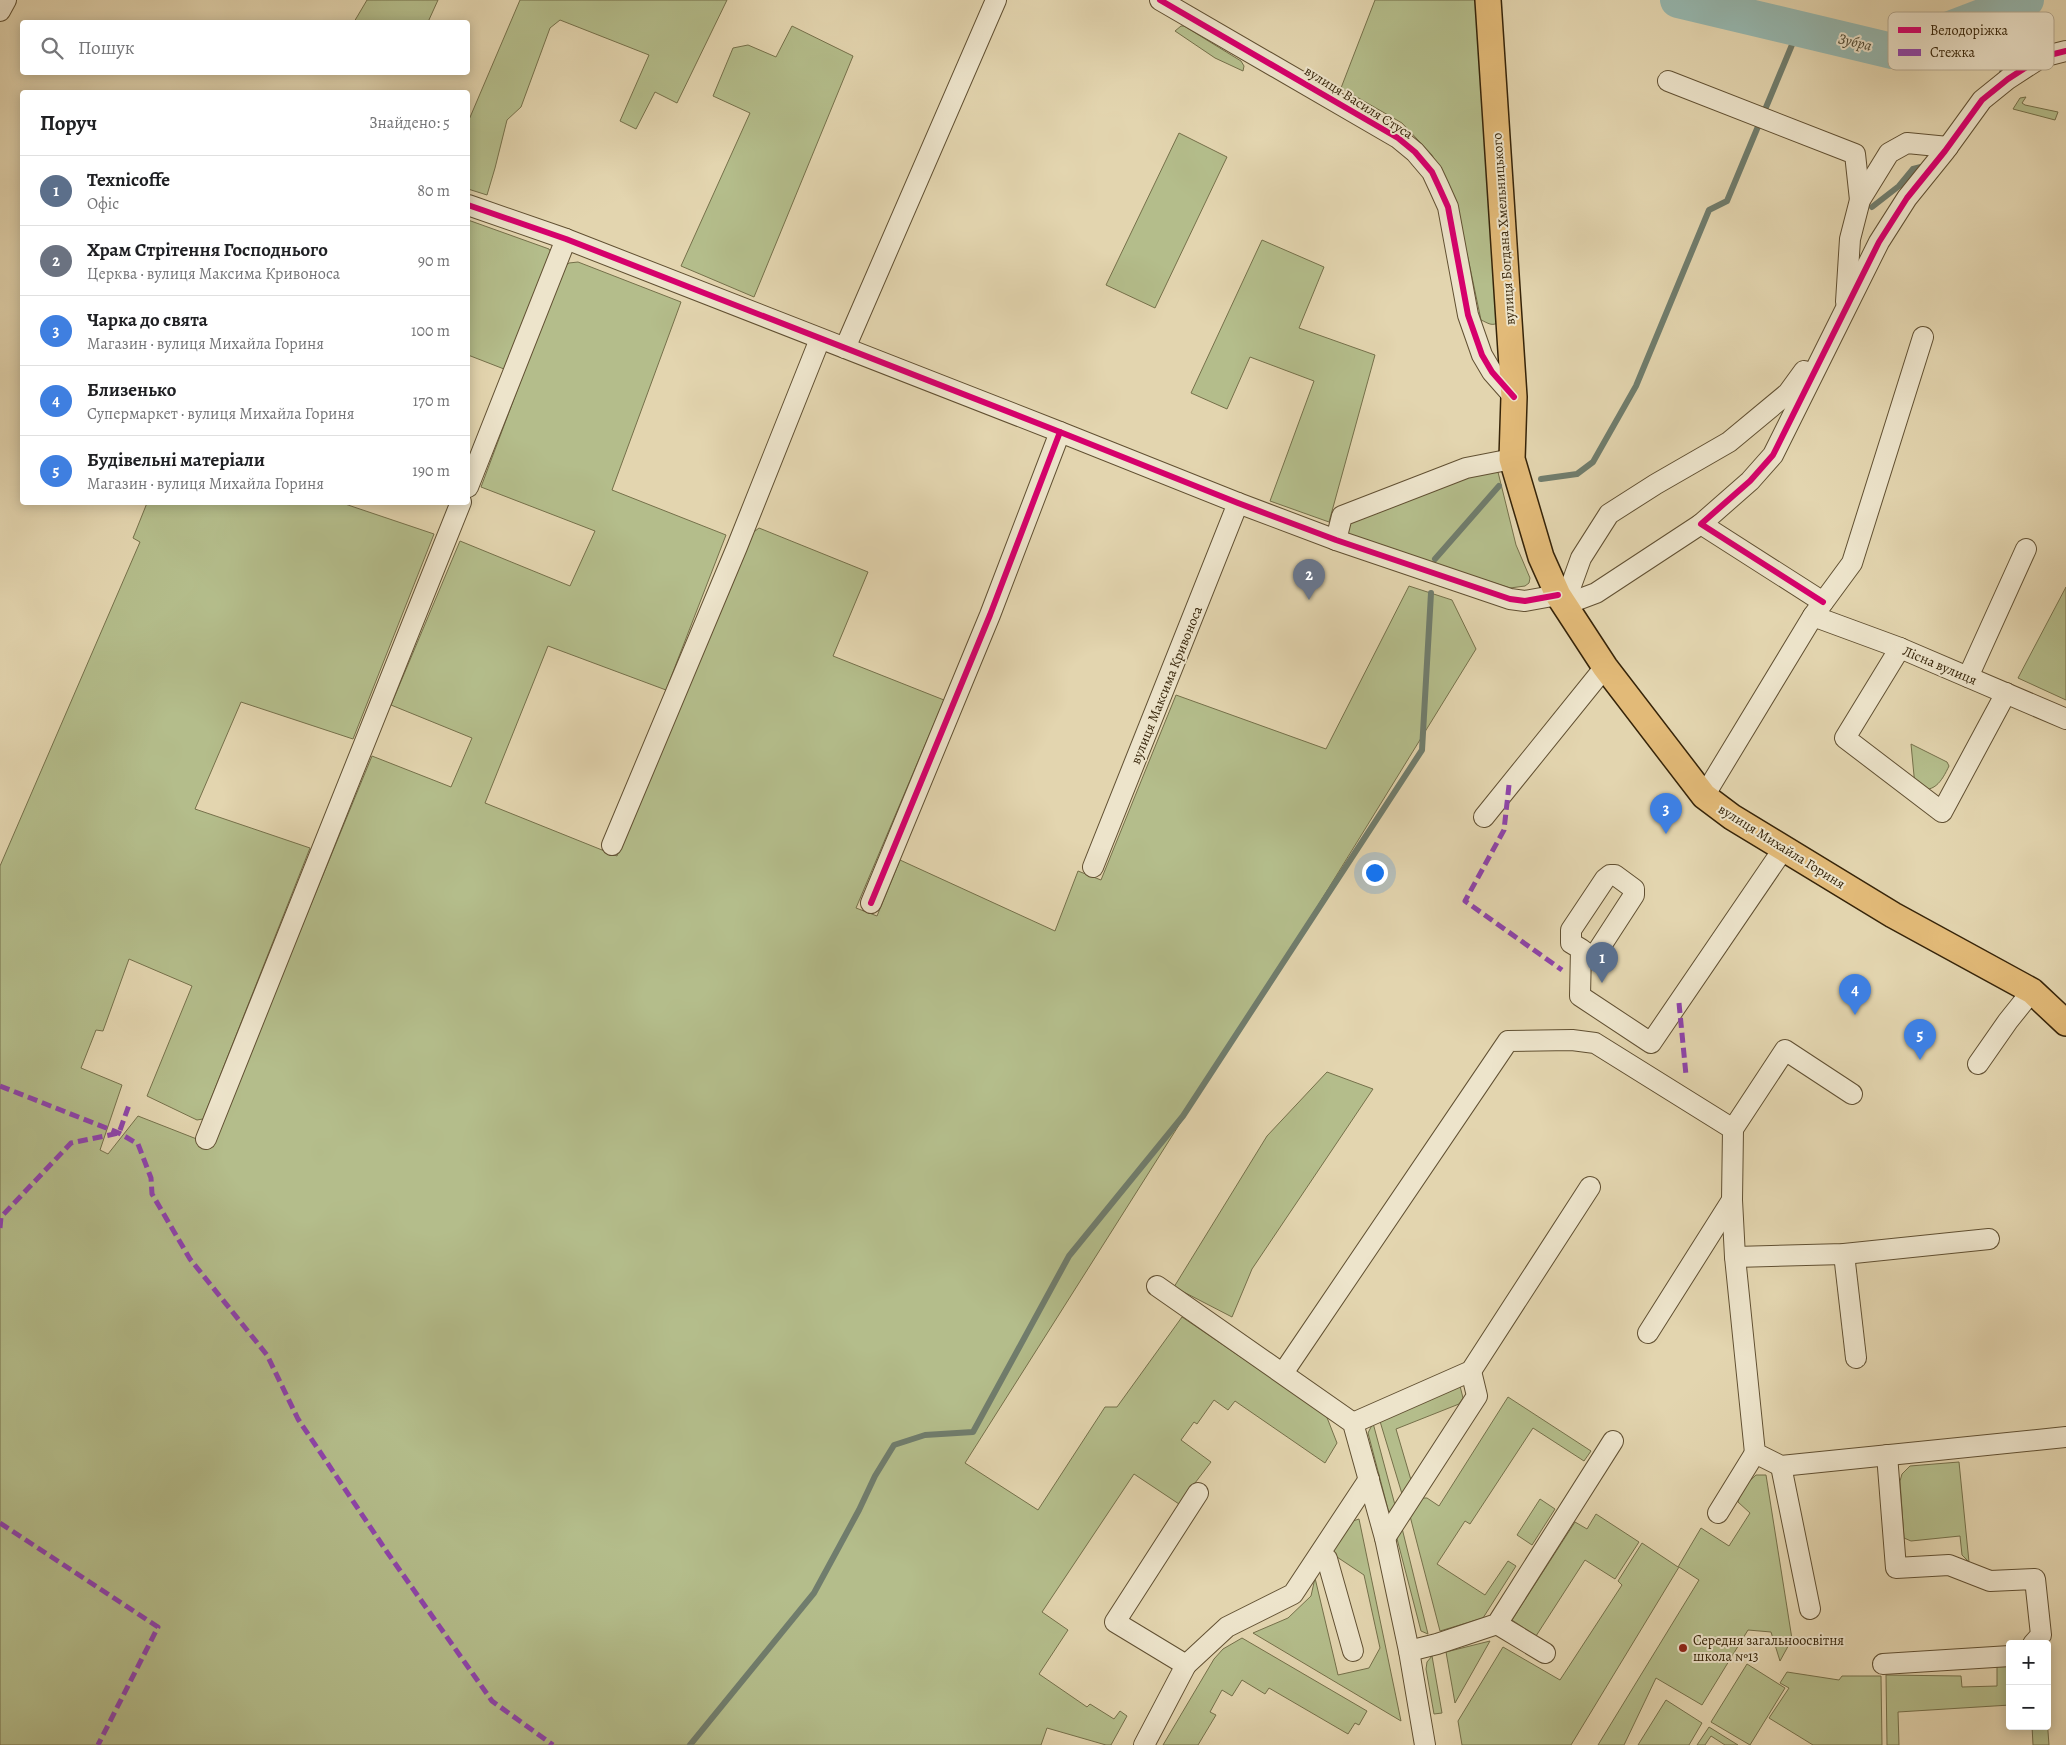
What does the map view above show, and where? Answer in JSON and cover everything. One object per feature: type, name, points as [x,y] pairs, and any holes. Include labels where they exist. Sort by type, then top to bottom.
[{"type":"main road","name":"вулиця Богдана Хмельницького","points":[[1488,0],[1514,397],[1512,459]]},
{"type":"main road","name":"вулиця Михайла Гориня","points":[[1512,459],[1541,557],[1561,600],[1604,667],[1704,796],[1732,817],[1893,915],[2032,991],[2066,1022]]},
{"type":"street","points":[[0,11],[6,0]]},
{"type":"street","points":[[845,348],[996,0]]},
{"type":"street","name":"вулиця Василя Стуса","points":[[1160,0],[1398,138],[1415,152],[1432,172],[1448,207],[1468,315],[1482,355],[1492,372],[1514,397]]},
{"type":"street","points":[[470,206],[566,239],[1336,540],[1510,599],[1525,601],[1561,600],[1596,593],[1701,524],[1750,481],[1773,455],[1879,242],[1907,198],[1948,147],[1982,100],[2022,70]]},
{"type":"street","points":[[1668,81],[1855,154],[1860,200]]},
{"type":"street","points":[[1561,600],[1580,558],[1609,514],[1656,484],[1729,442],[1788,393],[1845,311],[1850,239],[1860,200],[1889,153],[1907,143],[1948,147]]},
{"type":"street","points":[[470,482],[566,239]]},
{"type":"street","points":[[1704,796],[1818,609],[1852,563],[1923,337]]},
{"type":"street","points":[[612,845],[736,548],[820,339]]},
{"type":"street","points":[[871,904],[990,615],[1060,432]]},
{"type":"street","points":[[1336,540],[1342,516],[1466,468],[1512,459]]},
{"type":"street","name":"вулиця Максима Кривоноса","points":[[1094,868],[1238,503]]},
{"type":"street","points":[[206,1138],[461,505]]},
{"type":"street","name":"Лісна вулиця","points":[[1701,524],[1818,609],[1900,648],[2066,719]]},
{"type":"street","points":[[1968,677],[2026,549]]},
{"type":"street","points":[[1900,648],[1845,738],[1942,812],[2006,693]]},
{"type":"street","points":[[1484,817],[1604,667]]},
{"type":"street","points":[[1581,949],[1580,996],[1651,1043],[1784,848]]},
{"type":"street","points":[[1978,1064],[2032,991]]},
{"type":"street","points":[[1283,1373],[1508,1040],[1572,1040],[1595,1043],[1733,1130]]},
{"type":"street","points":[[1718,1513],[1755,1453],[1735,1257],[1732,1200],[1733,1130],[1785,1050],[1852,1094]]},
{"type":"street","points":[[1353,1423],[1471,1371],[1590,1187]]},
{"type":"street","points":[[1648,1333],[1732,1200]]},
{"type":"street","points":[[1735,1257],[1844,1254],[1989,1239]]},
{"type":"street","points":[[1844,1254],[1856,1358]]},
{"type":"street","points":[[1157,1286],[1353,1423],[1385,1538],[1425,1745]]},
{"type":"street","points":[[1385,1538],[1477,1396],[1471,1371]]},
{"type":"street","points":[[1755,1453],[1781,1466],[2066,1437]]},
{"type":"street","points":[[1408,1651],[1437,1644],[1497,1624],[1613,1441]]},
{"type":"street","points":[[1887,1456],[1896,1568],[1950,1565],[1990,1581],[2035,1579],[2041,1635],[2037,1640]]},
{"type":"street","points":[[1781,1466],[1810,1609]]},
{"type":"street","points":[[1144,1745],[1186,1665],[1227,1627],[1293,1594],[1369,1479]]},
{"type":"street","points":[[1186,1665],[1115,1622],[1198,1493]]},
{"type":"street","points":[[1320,1554],[1327,1559],[1353,1651]]},
{"type":"street","points":[[1497,1624],[1545,1653]]},
{"type":"street","points":[[1883,1664],[2006,1656]]},
{"type":"green space","points":[[367,0],[438,0],[429,20],[355,20]]},
{"type":"green space","points":[[520,0],[727,0],[677,103],[655,92],[636,129],[620,121],[649,55],[560,20],[550,28],[521,107],[507,120],[487,195],[470,190],[470,117]]},
{"type":"green space","points":[[1375,0],[1476,0],[1499,322],[1497,323],[1490,324],[1481,320],[1468,258],[1450,189],[1432,155],[1402,123],[1341,88]]},
{"type":"green space","points":[[792,26],[853,56],[754,297],[681,266],[750,113],[713,96],[733,48],[748,45],[776,57]]},
{"type":"green space","points":[[1184,26],[1241,61],[1244,66],[1243,71],[1215,58],[1175,31]]},
{"type":"green space","points":[[2026,97],[2022,103],[2025,105],[2058,112],[2055,120],[2013,109],[2020,98]]},
{"type":"green space","points":[[1179,133],[1227,157],[1155,308],[1106,285]]},
{"type":"green space","points":[[470,221],[549,249],[552,254],[504,369],[470,356]]},
{"type":"green space","points":[[1262,240],[1324,267],[1299,328],[1375,355],[1329,522],[1270,501],[1314,381],[1250,357],[1227,409],[1191,393]]},
{"type":"green space","points":[[578,262],[681,302],[612,490],[726,535],[666,690],[548,646],[485,803],[617,856],[747,537],[759,528],[868,572],[833,656],[944,700],[856,908],[877,916],[900,860],[1055,931],[1078,871],[1101,880],[1176,695],[1326,749],[1409,586],[1452,600],[1476,649],[1317,907],[965,1463],[1038,1510],[1105,1407],[1117,1407],[1182,1317],[1326,1415],[1337,1443],[1325,1463],[1235,1401],[1228,1410],[1214,1400],[1197,1424],[1194,1422],[1181,1440],[1211,1462],[1179,1504],[1134,1474],[1042,1612],[1068,1630],[1039,1674],[1087,1707],[1090,1704],[1114,1719],[1120,1711],[1127,1716],[1111,1745],[1047,1728],[1041,1745],[0,1745],[0,866],[140,542],[133,538],[146,505],[348,505],[434,534],[353,739],[241,702],[195,809],[310,848],[203,1119],[197,1120],[147,1096],[192,986],[129,959],[103,1031],[96,1030],[81,1068],[122,1085],[100,1150],[108,1154],[138,1116],[212,1145],[372,756],[451,787],[472,738],[391,705],[460,541],[570,586],[595,531],[481,487],[563,268],[569,263]]},
{"type":"green space","points":[[1497,468],[1516,545],[1530,578],[1529,583],[1525,586],[1510,588],[1344,534],[1352,520],[1466,471]]},
{"type":"green space","points":[[2066,587],[2066,700],[2018,678]]},
{"type":"green space","points":[[1911,744],[1947,762],[1949,766],[1940,782],[1932,788],[1921,789],[1915,786]]},
{"type":"green space","points":[[1327,1072],[1373,1089],[1252,1269],[1232,1317],[1174,1287],[1267,1136]]},
{"type":"green space","points":[[1460,1386],[1463,1398],[1459,1404],[1396,1429],[1411,1480],[1402,1494],[1379,1418]]},
{"type":"green space","points":[[1508,1397],[1591,1451],[1584,1461],[1533,1428],[1470,1524],[1465,1521],[1437,1564],[1485,1595],[1508,1561],[1516,1566],[1483,1618],[1440,1631],[1410,1516],[1422,1498],[1427,1498],[1439,1506]]},
{"type":"green space","points":[[1373,1423],[1395,1505],[1389,1513],[1368,1433]]},
{"type":"green space","points":[[1959,1462],[1969,1562],[1962,1555],[1960,1536],[1911,1541],[1904,1538],[1900,1481],[1902,1474],[1910,1466]]},
{"type":"green space","points":[[1756,1475],[1766,1475],[1792,1639],[1780,1661],[1771,1632],[1748,1630],[1702,1705],[1656,1678],[1624,1745],[1598,1745],[1699,1580],[1679,1567],[1571,1745],[1462,1745],[1458,1721],[1503,1647],[1560,1680],[1622,1585],[1618,1581],[1642,1543],[1678,1567],[1701,1528],[1729,1546],[1750,1513],[1738,1502],[1743,1487]]},
{"type":"green space","points":[[1540,1499],[1555,1509],[1532,1545],[1517,1535]]},
{"type":"green space","points":[[1596,1514],[1639,1542],[1615,1579],[1585,1560],[1536,1636],[1512,1620],[1575,1522],[1587,1529]]},
{"type":"green space","points":[[1359,1519],[1401,1721],[1253,1633],[1288,1618],[1311,1596],[1315,1578],[1338,1675],[1369,1668],[1380,1648],[1364,1575],[1331,1553],[1350,1522]]},
{"type":"green space","points":[[1401,1524],[1428,1634],[1421,1631],[1395,1531]]},
{"type":"green space","points":[[1242,1638],[1367,1711],[1359,1725],[1355,1723],[1348,1734],[1269,1688],[1265,1694],[1242,1680],[1232,1696],[1222,1690],[1210,1712],[1216,1715],[1198,1745],[1163,1745],[1214,1659],[1223,1649]]},
{"type":"green space","points":[[1490,1641],[1455,1703],[1446,1652]]},
{"type":"green space","points":[[1432,1656],[1442,1713],[1434,1714],[1426,1669],[1427,1662]]},
{"type":"green space","points":[[1747,1664],[1785,1688],[1750,1745],[1711,1722]]},
{"type":"green space","points":[[2006,1665],[2006,1705],[1898,1712],[1899,1745],[1887,1745],[1886,1675],[1961,1676],[1962,1687],[1997,1686],[1997,1666]]},
{"type":"green space","points":[[1787,1672],[1839,1680],[1842,1676],[1881,1676],[1882,1745],[1813,1745],[1769,1718],[1789,1688],[1780,1683]]},
{"type":"green space","points":[[1666,1700],[1702,1723],[1689,1745],[1638,1745]]},
{"type":"green space","points":[[1709,1727],[1738,1745],[1725,1745],[1711,1736],[1705,1745],[1697,1745]]},
{"type":"green space","points":[[2032,1730],[2048,1730],[2049,1745],[2033,1745]]},
{"type":"waterway","name":"Зубра","points":[[1678,0],[1888,50]]},
{"type":"waterway","points":[[2004,0],[2009,12]]},
{"type":"waterway","name":"Зубра","points":[[1994,12],[2026,0]]},
{"type":"waterway","points":[[1541,479],[1577,474],[1593,462],[1636,386],[1709,210],[1727,201],[1799,28]]},
{"type":"waterway","points":[[2001,76],[2003,70]]},
{"type":"waterway","points":[[1872,207],[1899,186],[1913,169],[1925,166]]},
{"type":"waterway","points":[[1435,559],[1499,486]]},
{"type":"waterway","points":[[690,1745],[814,1593],[859,1510],[875,1476],[894,1445],[925,1435],[973,1432],[1069,1256],[1183,1116],[1422,750],[1431,593]]},
{"type":"marked path","points":[[1509,785],[1504,830],[1465,901],[1562,970]]},
{"type":"marked path","points":[[1679,1003],[1686,1075]]},
{"type":"marked path","points":[[0,1086],[119,1133],[138,1144],[151,1178],[152,1194],[190,1259],[267,1355],[298,1419],[387,1552],[492,1701],[553,1745]]},
{"type":"marked path","points":[[0,1228],[1,1217],[71,1143],[119,1133],[129,1105]]},
{"type":"marked path","points":[[0,1523],[158,1627],[98,1745]]},
{"type":"cycle path","points":[[1160,0],[1398,138],[1415,152],[1432,172],[1448,207],[1468,315],[1482,355],[1492,372],[1514,397]]},
{"type":"cycle path","points":[[2054,54],[2066,51]]},
{"type":"cycle path","points":[[1823,602],[1701,524],[1750,481],[1773,455],[1879,242],[1907,198],[1945,151],[1982,100],[2022,70]]},
{"type":"cycle path","points":[[470,206],[566,239],[1336,540],[1510,599],[1525,601],[1558,595]]},
{"type":"cycle path","points":[[871,903],[990,615],[1060,432]]},
{"type":"place","name":"Храм Стрітення Господнього","points":[[1309,600]]},
{"type":"place","name":"Чарка до свята","points":[[1666,834]]},
{"type":"place","name":"Texnicoffe","points":[[1602,983]]},
{"type":"place","name":"Близенько","points":[[1855,1015]]},
{"type":"place","name":"Будівельні матеріали","points":[[1920,1060]]},
{"type":"place","name":"Середня загальноосвітня школа №13","points":[[1683,1648]]}]
